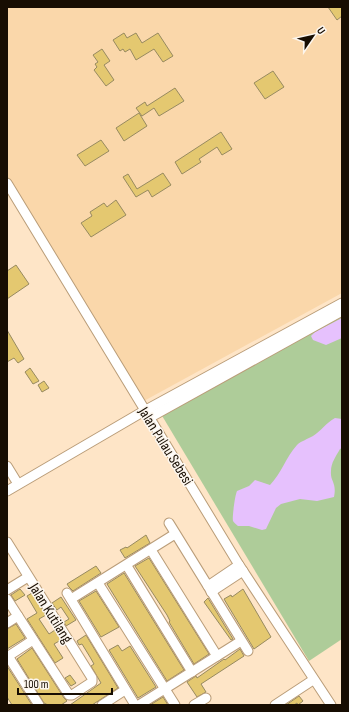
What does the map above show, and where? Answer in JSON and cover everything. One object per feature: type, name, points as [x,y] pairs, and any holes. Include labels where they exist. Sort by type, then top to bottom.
[{"type":"street","name":"Jalan Pulau Sebesi","points":[[7,183],[241,568],[313,680],[331,705]]},
{"type":"street","points":[[146,414],[342,302]]},
{"type":"street","points":[[7,491],[146,414],[342,311]]},
{"type":"street","points":[[7,466],[18,484]]},
{"type":"street","points":[[169,523],[248,651]]},
{"type":"street","points":[[135,705],[69,596],[98,583],[127,566],[175,534]]},
{"type":"street","name":"Jalan Kutilang","points":[[8,547],[92,678],[90,683],[70,696],[33,640]]},
{"type":"street","points":[[151,550],[217,656]]},
{"type":"street","points":[[127,566],[192,672]]},
{"type":"street","points":[[209,589],[241,568]]},
{"type":"street","points":[[7,590],[28,577]]},
{"type":"street","points":[[98,583],[175,705]]},
{"type":"street","points":[[7,599],[33,640],[8,656],[39,705]]},
{"type":"street","points":[[7,624],[18,616]]},
{"type":"street","points":[[139,705],[241,641]]},
{"type":"street","points":[[280,704],[313,680]]},
{"type":"street","points":[[102,705],[125,690]]},
{"type":"street","points":[[194,705],[206,698]]},
{"type":"shaded area","points":[[7,7],[342,7],[342,293],[142,402],[7,178]]},
{"type":"shaded area","points":[[342,318],[342,338],[326,345],[313,340],[311,336],[315,332]]},
{"type":"shaded area","points":[[335,418],[342,419],[342,448],[335,457],[331,468],[331,475],[335,488],[334,497],[317,501],[300,499],[281,504],[276,508],[266,529],[262,530],[249,526],[238,526],[234,523],[233,516],[237,491],[249,486],[255,480],[270,485],[297,445],[316,434]]},
{"type":"green space","points":[[342,312],[342,639],[309,661],[161,414]]},
{"type":"building","points":[[328,7],[342,7],[342,16],[337,20]]},
{"type":"building","points":[[124,33],[127,38],[136,33],[142,43],[158,33],[173,56],[163,62],[154,49],[136,60],[130,49],[125,52],[123,49],[120,51],[113,40]]},
{"type":"building","points":[[102,49],[110,61],[104,65],[114,80],[106,86],[94,70],[97,67],[95,64],[98,62],[93,55]]},
{"type":"building","points":[[273,71],[284,87],[265,99],[254,83]]},
{"type":"building","points":[[175,88],[184,101],[159,116],[154,108],[142,116],[136,108],[145,102],[147,106]]},
{"type":"building","points":[[139,113],[147,126],[124,141],[116,128]]},
{"type":"building","points":[[221,132],[232,149],[222,155],[217,147],[199,159],[201,162],[182,174],[175,162]]},
{"type":"building","points":[[101,140],[109,151],[85,166],[77,155]]},
{"type":"building","points":[[163,173],[171,185],[152,197],[148,190],[136,197],[123,177],[128,174],[137,189]]},
{"type":"building","points":[[116,200],[126,215],[91,237],[81,223],[92,216],[90,212],[104,203],[107,207]]},
{"type":"building","points":[[16,265],[29,284],[7,299],[7,271]]},
{"type":"building","points":[[7,330],[24,359],[18,363],[14,358],[7,362]]},
{"type":"building","points":[[30,368],[39,381],[33,384],[25,372]]},
{"type":"building","points":[[44,381],[49,388],[42,392],[38,385]]},
{"type":"building","points":[[146,535],[150,543],[125,558],[120,550],[126,547],[127,548]]},
{"type":"building","points":[[149,558],[209,654],[194,664],[169,622],[170,621],[167,615],[135,566]]},
{"type":"building","points":[[96,566],[101,573],[73,591],[69,587],[67,584]]},
{"type":"building","points":[[124,573],[184,670],[167,681],[107,584]]},
{"type":"building","points":[[20,589],[25,595],[15,601],[11,595]]},
{"type":"building","points":[[243,589],[271,637],[254,649],[224,599],[231,595],[232,597]]},
{"type":"building","points":[[96,591],[119,627],[101,637],[79,601]]},
{"type":"building","points":[[32,593],[46,615],[39,619],[49,634],[55,630],[61,640],[54,644],[63,658],[55,663],[27,619],[37,613],[27,596]]},
{"type":"building","points":[[61,597],[76,620],[66,626],[64,622],[69,619],[61,607],[57,610],[52,603]]},
{"type":"building","points":[[208,598],[233,639],[231,640],[204,602]]},
{"type":"building","points":[[16,624],[25,638],[7,649],[7,629]]},
{"type":"building","points":[[86,635],[118,688],[92,705],[70,705],[101,683],[91,666],[94,664],[90,657],[82,644],[79,645],[77,641]]},
{"type":"building","points":[[118,645],[122,651],[130,646],[156,687],[138,698],[109,650]]},
{"type":"building","points":[[32,648],[67,701],[61,705],[48,705],[44,703],[17,659]]},
{"type":"building","points":[[240,649],[244,656],[201,684],[206,692],[197,697],[187,682],[196,676],[197,678]]},
{"type":"building","points":[[7,666],[32,705],[12,705],[7,697]]},
{"type":"building","points":[[70,675],[76,683],[71,686],[65,678]]},
{"type":"building","points":[[299,696],[303,701],[298,705],[297,703],[294,705],[286,705]]},
{"type":"building","points":[[163,697],[168,705],[150,705]]}]
